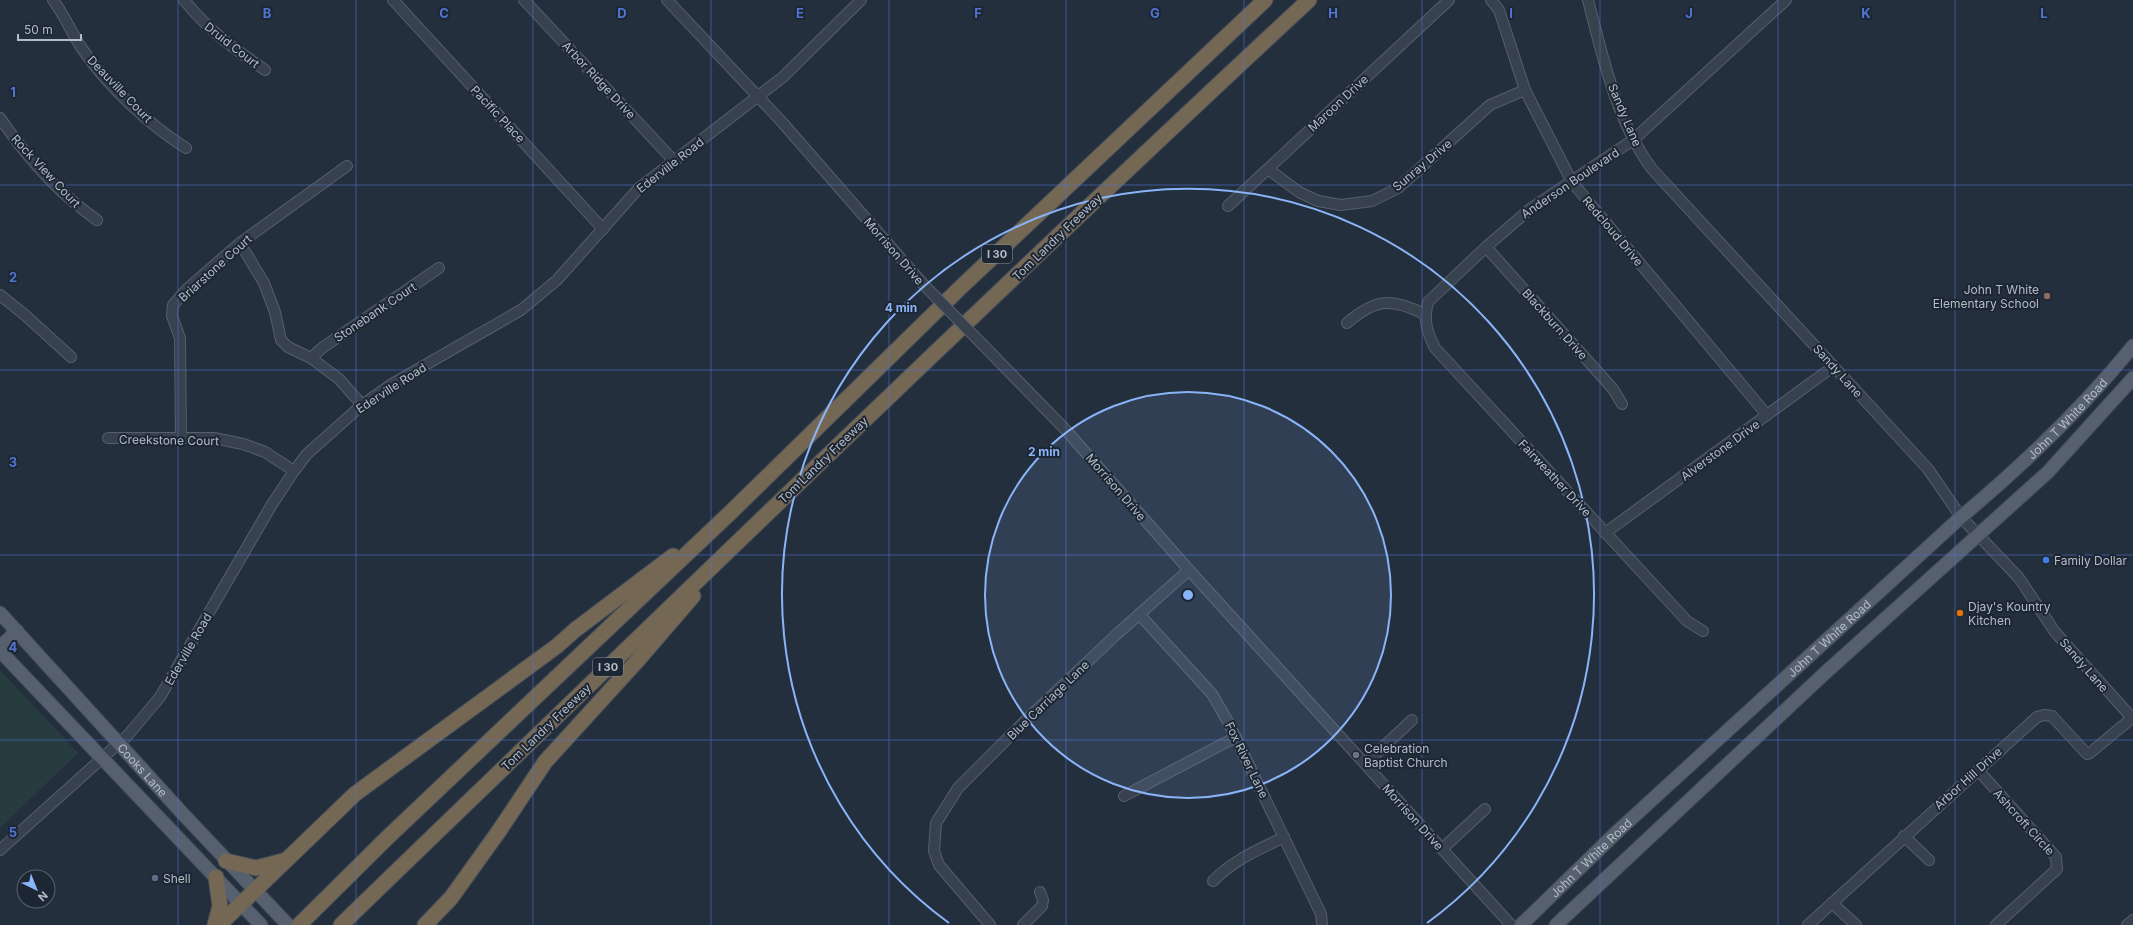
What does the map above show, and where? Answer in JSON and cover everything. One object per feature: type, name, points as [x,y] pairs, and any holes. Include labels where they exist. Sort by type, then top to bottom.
[{"type":"highway","name":"I 30","points":[[299,925],[388,838],[732,511],[938,310],[1265,0]]},
{"type":"highway","name":"Tom Landry Freeway","points":[[341,925],[752,528],[1160,138],[1309,0]]},
{"type":"highway","points":[[219,925],[355,794],[557,646],[575,630],[732,511]]},
{"type":"highway","points":[[425,925],[451,898],[499,831],[545,762],[638,661],[752,528]]},
{"type":"highway","points":[[226,861],[256,868],[284,861]]},
{"type":"highway","points":[[215,925],[220,906],[216,877]]},
{"type":"main road","name":"John T White Road","points":[[1521,925],[1619,830],[1961,517],[2007,478],[2091,394],[2133,346]]},
{"type":"main road","name":"John T White Road","points":[[1556,925],[1820,678],[2048,472],[2133,378]]},
{"type":"main road","points":[[2091,394],[2106,409]]},
{"type":"main road","name":"Cooks Lane","points":[[0,613],[118,744],[226,861],[288,925]]},
{"type":"main road","points":[[0,647],[17,631]]},
{"type":"main road","name":"Cooks Lane","points":[[0,650],[261,925]]},
{"type":"street","name":"Deauville Court","points":[[53,0],[82,49],[98,70],[136,108],[170,138],[186,148]]},
{"type":"street","name":"Druid Court","points":[[184,0],[204,24],[220,38],[265,70]]},
{"type":"street","name":"Pacific Place","points":[[393,0],[603,229]]},
{"type":"street","name":"Arbor Ridge Drive","points":[[524,0],[674,161]]},
{"type":"street","name":"Morrison Drive","points":[[667,0],[781,121],[924,285],[1064,428],[1189,570],[1511,925]]},
{"type":"street","name":"Ederville Road","points":[[0,850],[118,744],[140,722],[170,682],[271,506],[307,454],[362,405],[392,384],[521,310],[557,280],[639,188],[758,98],[783,76],[861,0]]},
{"type":"street","name":"Maroon Drive","points":[[1228,206],[1449,0]]},
{"type":"street","name":"Redcloud Drive","points":[[1491,0],[1499,10],[1524,90],[1572,182],[1767,416]]},
{"type":"street","name":"Sandy Lane","points":[[1588,0],[1610,81],[1633,140],[1652,169],[1928,469],[1961,517],[2019,578],[2055,632],[2133,719]]},
{"type":"street","name":"Anderson Boulevard","points":[[1424,314],[1428,302],[1486,247],[1530,209],[1633,140],[1786,0]]},
{"type":"street","name":"Sunray Drive","points":[[1268,169],[1299,192],[1318,201],[1341,205],[1372,201],[1398,188],[1490,105],[1524,90]]},
{"type":"street","name":"Rock View Court","points":[[0,118],[17,142],[66,194],[96,220]]},
{"type":"street","name":"Briarstone Court","points":[[181,440],[180,338],[172,316],[174,305],[187,289],[240,243],[348,166]]},
{"type":"street","points":[[240,243],[264,283],[275,312],[281,340],[288,347],[311,358],[338,379],[362,405]]},
{"type":"street","name":"Blackburn Drive","points":[[1486,247],[1613,388],[1622,404]]},
{"type":"street","name":"Stonebank Court","points":[[311,358],[322,348],[439,268]]},
{"type":"street","points":[[0,295],[25,314],[71,357]]},
{"type":"street","points":[[1347,323],[1364,309],[1384,302],[1405,304],[1424,314]]},
{"type":"street","name":"Fairweather Drive","points":[[1424,314],[1426,331],[1434,348],[1687,621],[1703,631]]},
{"type":"street","name":"Alverstone Drive","points":[[1606,533],[1834,366]]},
{"type":"street","name":"Creekstone Court","points":[[108,438],[181,440],[214,438],[243,444],[265,452],[294,471]]},
{"type":"street","name":"Blue Carriage Lane","points":[[990,925],[948,878],[939,865],[934,848],[936,823],[958,788],[1026,720],[1139,614],[1189,570]]},
{"type":"street","name":"Fox River Lane","points":[[1139,614],[1212,694],[1236,738],[1321,914],[1322,925]]},
{"type":"street","name":"Arbor Hill Drive","points":[[1808,925],[1904,836],[2037,717],[2044,715],[2052,716],[2087,754],[2133,719]]},
{"type":"street","points":[[1365,764],[1412,720]]},
{"type":"street","points":[[1124,796],[1236,738]]},
{"type":"street","name":"Ashcroft Circle","points":[[1978,770],[2056,857],[2058,864],[2057,869],[1996,925]]},
{"type":"street","points":[[1442,849],[1485,809]]},
{"type":"street","points":[[1904,836],[1929,860]]},
{"type":"street","points":[[1213,882],[1226,868],[1237,860],[1284,837]]},
{"type":"street","points":[[1023,925],[1042,906],[1043,900],[1040,892]]},
{"type":"street","points":[[1832,903],[1856,925]]},
{"type":"street","points":[[2127,925],[2133,920]]},
{"type":"green space","points":[[0,670],[78,753],[0,828]]},
{"type":"place","name":"John T White Elementary School","points":[[2047,296]]},
{"type":"place","name":"Family Dollar","points":[[2046,560]]},
{"type":"place","name":"Djay's Kountry Kitchen","points":[[1960,613]]},
{"type":"place","name":"Celebration Baptist Church","points":[[1356,755]]},
{"type":"place","name":"Shell","points":[[155,878]]}]
